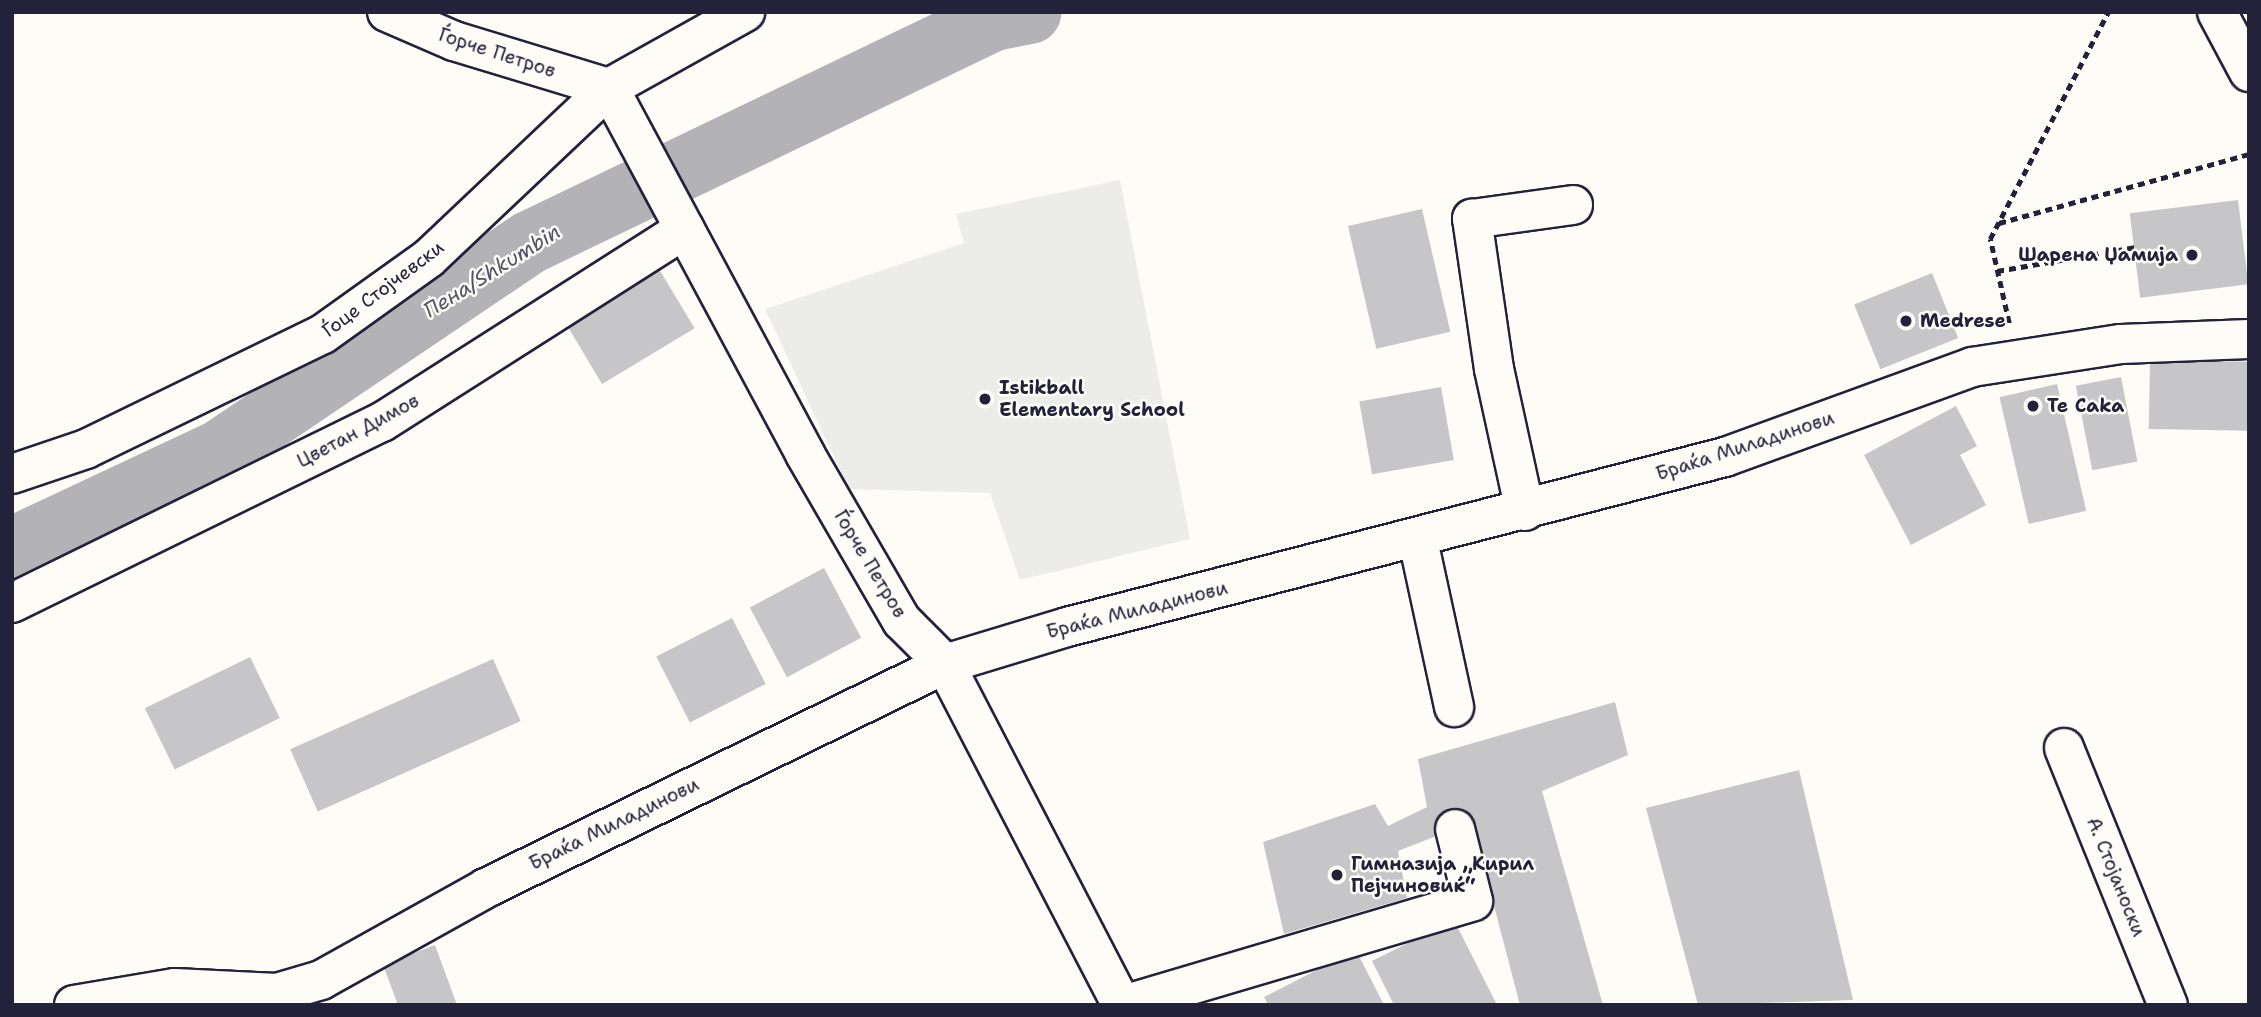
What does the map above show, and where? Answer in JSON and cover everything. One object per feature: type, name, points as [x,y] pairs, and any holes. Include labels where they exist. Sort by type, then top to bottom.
[{"type":"street","name":"Ѓорче Петров","points":[[387,12],[617,104],[902,621],[945,664],[1123,1005]]},
{"type":"street","name":"Ѓоце Стојчевски","points":[[12,474],[86,450],[323,334],[429,257],[617,104],[745,12]]},
{"type":"street","points":[[2217,12],[2249,72]]},
{"type":"street","points":[[1525,511],[1494,369],[1472,219],[1573,205]]},
{"type":"street","name":"Цветан Димов","points":[[12,603],[382,422],[678,214]]},
{"type":"street","name":"Браќа Миладинови","points":[[74,1005],[175,988],[279,999],[321,979],[486,888],[945,664],[1067,627],[1418,540],[1725,457],[1972,367],[2121,344],[2249,339]]},
{"type":"street","points":[[1418,540],[1454,707]]},
{"type":"street","name":"А. Стојаноски","points":[[2064,748],[2168,1005]]},
{"type":"street","points":[[1123,1005],[1472,901],[1455,829]]},
{"type":"path","points":[[2017,358],[1990,239],[2108,12]]},
{"type":"path","points":[[1998,223],[2249,154]]},
{"type":"path","points":[[1997,271],[2136,247]]},
{"type":"shaded area","name":"Istikball Elementary School","points":[[1120,180],[1190,539],[1020,580],[990,493],[849,489],[765,309],[964,243],[956,214]]},
{"type":"building","name":"Шарена Џамија","points":[[2238,200],[2248,284],[2140,298],[2130,213]]},
{"type":"building","points":[[1422,209],[1450,332],[1376,349],[1348,226]]},
{"type":"building","points":[[656,264],[695,328],[602,384],[563,320]]},
{"type":"building","name":"Medrese","points":[[1932,273],[1958,338],[1880,369],[1854,304]]},
{"type":"building","points":[[2150,360],[2249,362],[2248,431],[2149,429]]},
{"type":"building","points":[[2121,377],[2137,461],[2092,470],[2076,386]]},
{"type":"building","points":[[2057,384],[2086,511],[2029,524],[2000,397]]},
{"type":"building","points":[[1441,387],[1454,460],[1372,474],[1359,401]]},
{"type":"building","points":[[1956,406],[1977,446],[1960,455],[1986,505],[1911,545],[1864,455]]},
{"type":"building","points":[[824,568],[861,638],[787,677],[750,607]]},
{"type":"building","points":[[732,618],[766,684],[690,723],[656,657]]},
{"type":"building","points":[[250,657],[280,718],[175,769],[145,708]]},
{"type":"building","points":[[493,659],[521,721],[318,811],[290,749]]},
{"type":"building","name":"Гимназија „Кирил Пејчиновиќ“","points":[[1615,702],[1628,755],[1542,791],[1603,1005],[1520,1005],[1472,822],[1398,851],[1407,898],[1284,934],[1263,842],[1375,804],[1388,826],[1427,807],[1418,759]]},
{"type":"building","points":[[1799,770],[1853,1000],[1698,1005],[1646,808]]},
{"type":"building","points":[[1454,920],[1497,1005],[1394,1005],[1372,961]]},
{"type":"building","points":[[435,945],[457,1005],[398,1005],[383,965]]},
{"type":"building","points":[[1356,950],[1384,1005],[1268,1005],[1264,997]]},
{"type":"waterway","name":"Пена/Shkumbin","points":[[12,548],[219,451],[529,242],[993,19],[1029,12]]},
{"type":"place","name":"Шарена Џамија","points":[[2192,255]]},
{"type":"place","name":"Medrese","points":[[1906,321]]},
{"type":"place","name":"Istikball Elementary School","points":[[985,399]]},
{"type":"place","name":"Te Caka","points":[[2033,406]]},
{"type":"place","name":"Гимназија „Кирил Пејчиновиќ“","points":[[1337,875]]}]
